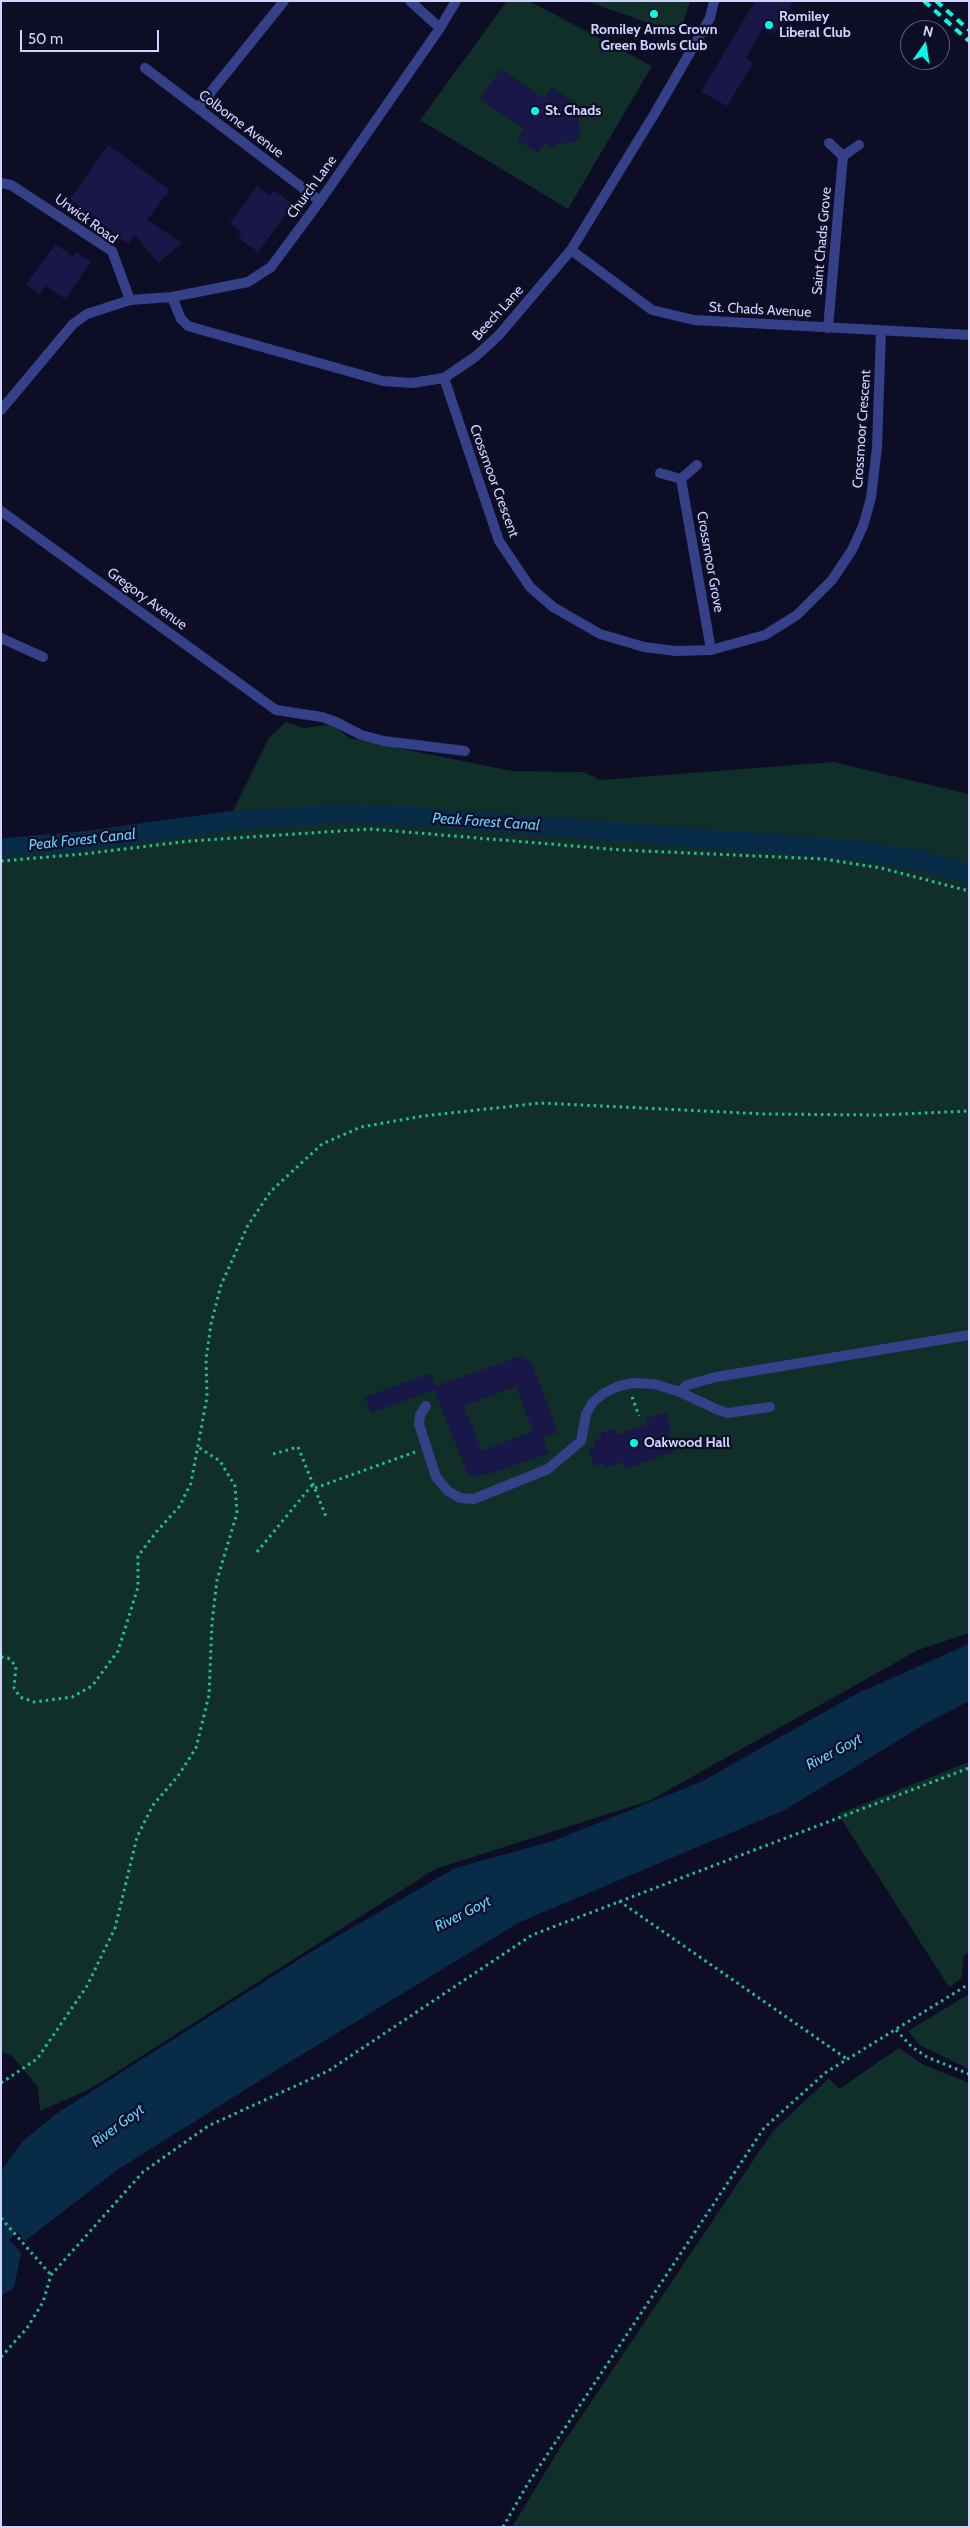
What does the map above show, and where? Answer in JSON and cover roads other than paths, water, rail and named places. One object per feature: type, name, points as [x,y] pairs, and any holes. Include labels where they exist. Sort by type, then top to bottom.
[{"type":"street","points":[[198,108],[284,1]]},
{"type":"street","points":[[410,1],[440,28]]},
{"type":"street","name":"Church Lane","points":[[1,410],[73,324],[101,308],[130,300],[172,297],[248,282],[271,267],[320,201],[440,28],[456,1]]},
{"type":"street","name":"Beech Lane","points":[[172,297],[181,319],[188,326],[383,381],[412,383],[444,378],[475,357],[499,335],[570,250],[665,96],[710,18],[714,1]]},
{"type":"street","name":"Colborne Avenue","points":[[146,68],[320,201]]},
{"type":"street","points":[[829,143],[843,156],[859,145]]},
{"type":"street","name":"Saint Chads Grove","points":[[828,328],[843,156]]},
{"type":"street","name":"Urwick Road","points":[[1,183],[11,185],[112,251],[130,300]]},
{"type":"street","name":"St. Chads Avenue","points":[[570,250],[652,310],[694,320],[969,335]]},
{"type":"street","name":"Crossmoor Crescent","points":[[444,378],[499,541],[530,587],[553,607],[600,634],[644,647],[676,651],[712,650],[765,635],[797,615],[832,580],[852,550],[863,526],[871,498],[877,448],[881,331]]},
{"type":"street","points":[[660,473],[681,478],[697,465]]},
{"type":"street","name":"Crossmoor Grove","points":[[681,478],[712,650]]},
{"type":"street","name":"Gregory Avenue","points":[[1,511],[276,710],[322,717],[360,735],[384,741],[465,752]]},
{"type":"street","points":[[1,638],[43,657]]},
{"type":"street","points":[[680,1392],[687,1385],[716,1376],[969,1335]]},
{"type":"street","points":[[426,1406],[420,1415],[419,1424],[425,1448],[436,1477],[448,1491],[460,1498],[474,1499],[548,1468],[581,1441],[586,1414],[593,1402],[604,1393],[628,1384],[654,1384],[680,1392],[728,1413],[770,1408]]},
{"type":"water","points":[[969,1644],[969,1701],[925,1724],[785,1810],[520,1922],[288,2063],[117,2170],[25,2241],[1,2212],[1,2171],[23,2141],[56,2114],[314,1950],[455,1868],[553,1841],[703,1781],[856,1694]]},
{"type":"water","points":[[1,2230],[21,2253],[14,2288],[1,2296]]},
{"type":"waterway","name":"Peak Forest Canal","points":[[1,848],[90,840],[228,821],[334,814],[397,815],[854,850],[919,860],[969,874]]},
{"type":"waterway","name":"River Goyt","points":[[1,2224],[40,2188]]},
{"type":"railway","points":[[924,1],[969,41]]},
{"type":"railway","points":[[936,1],[969,30]]},
{"type":"place","name":"Romiley Arms Crown Green Bowls Club","points":[[654,14]]},
{"type":"place","name":"Romiley Liberal Club","points":[[769,25]]},
{"type":"place","name":"St. Chads","points":[[535,111]]},
{"type":"place","name":"Oakwood Hall","points":[[634,1443]]}]
